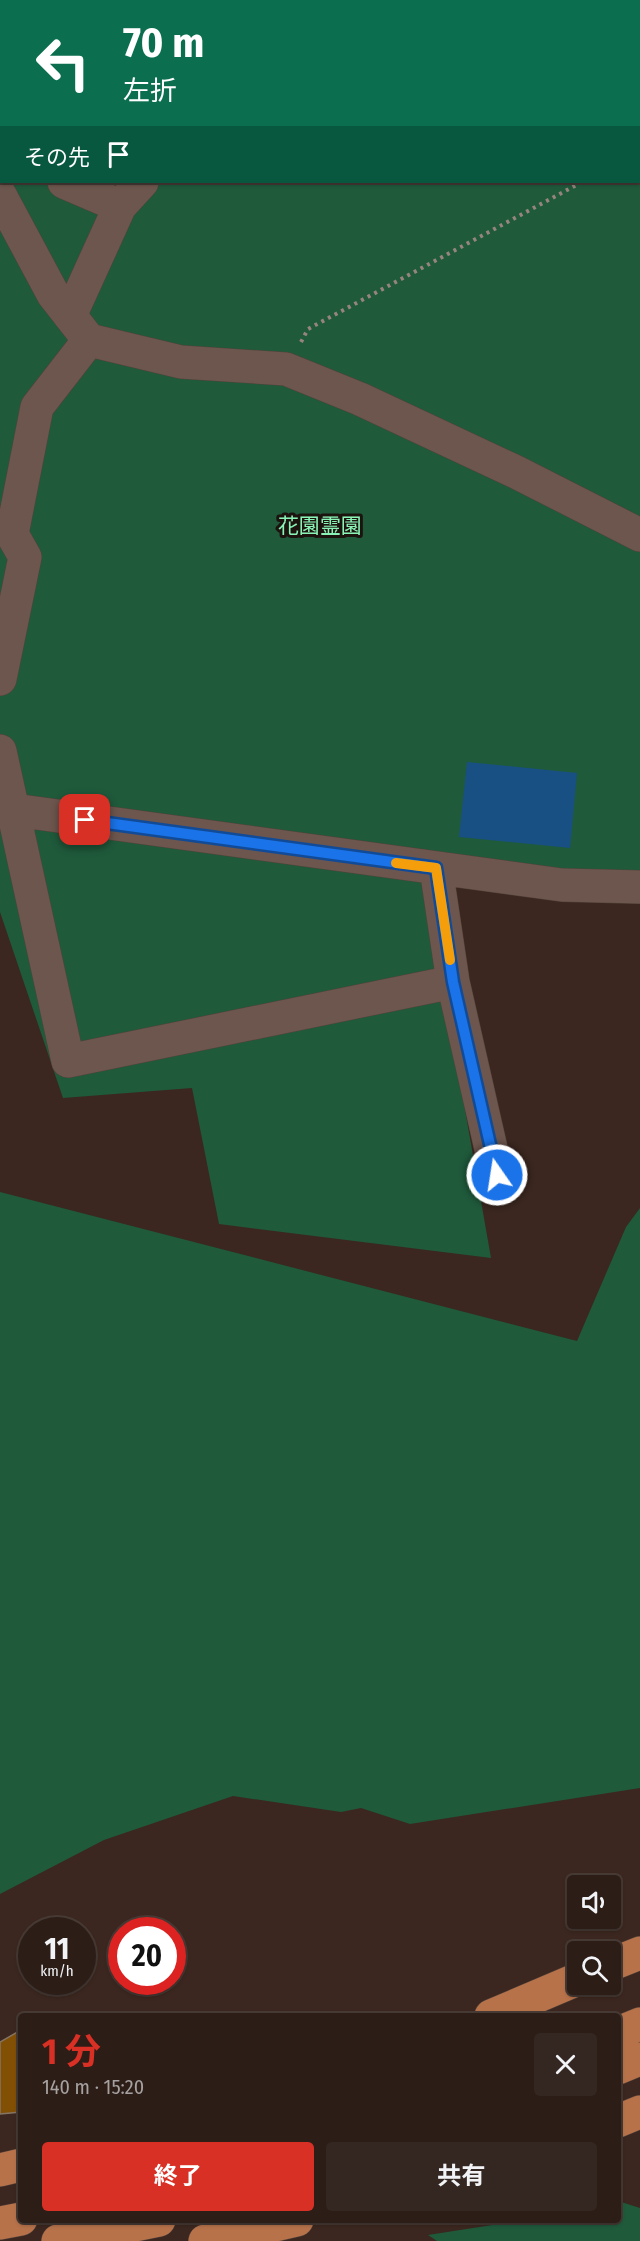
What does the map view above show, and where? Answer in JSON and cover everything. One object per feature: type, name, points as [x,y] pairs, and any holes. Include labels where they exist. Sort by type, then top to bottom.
[{"type":"highway","points":[[621,1961],[640,1953]]},
{"type":"highway","points":[[498,2013],[567,1984]]},
{"type":"highway","points":[[621,2032],[640,2024]]},
{"type":"highway","points":[[621,2067],[640,2059]]},
{"type":"highway","points":[[621,2120],[640,2112]]},
{"type":"highway","points":[[0,2170],[18,2166]]},
{"type":"highway","points":[[0,2223],[18,2220]]},
{"type":"highway","points":[[58,2241],[145,2223]]},
{"type":"highway","points":[[206,2241],[284,2223]]},
{"type":"lane","points":[[66,183],[120,206]]},
{"type":"lane","points":[[0,679],[25,557],[12,534],[37,407],[80,328],[120,206],[141,183]]},
{"type":"lane","points":[[0,195],[53,294],[80,328],[181,362],[286,369],[360,399],[506,467],[640,536]]},
{"type":"lane","points":[[0,751],[68,1061],[453,982]]},
{"type":"lane","points":[[14,810],[562,885],[640,886]]},
{"type":"lane","points":[[436,868],[453,982],[497,1175]]},
{"type":"path","points":[[286,369],[308,329],[580,183]]},
{"type":"green space","name":"花園霊園","points":[[0,183],[640,183],[640,886],[423,870],[491,1258],[219,1224],[192,1088],[63,1098],[0,912]]},
{"type":"green space","points":[[0,1192],[577,1341],[626,1227],[640,1208],[640,1788],[410,1824],[361,1808],[341,1812],[233,1796],[104,1840],[0,1894]]},
{"type":"green space","points":[[621,2202],[640,2208],[640,2241],[437,2241],[428,2235],[505,2223],[621,2223]]},
{"type":"water","points":[[467,762],[577,773],[570,848],[459,837]]},
{"type":"building","points":[[18,2032],[18,2112],[0,2114],[0,2042]]},
{"type":"slow traffic","points":[[396,863],[436,868],[450,960]]},
{"type":"route","points":[[85,820],[436,868],[453,982],[497,1175]]}]
